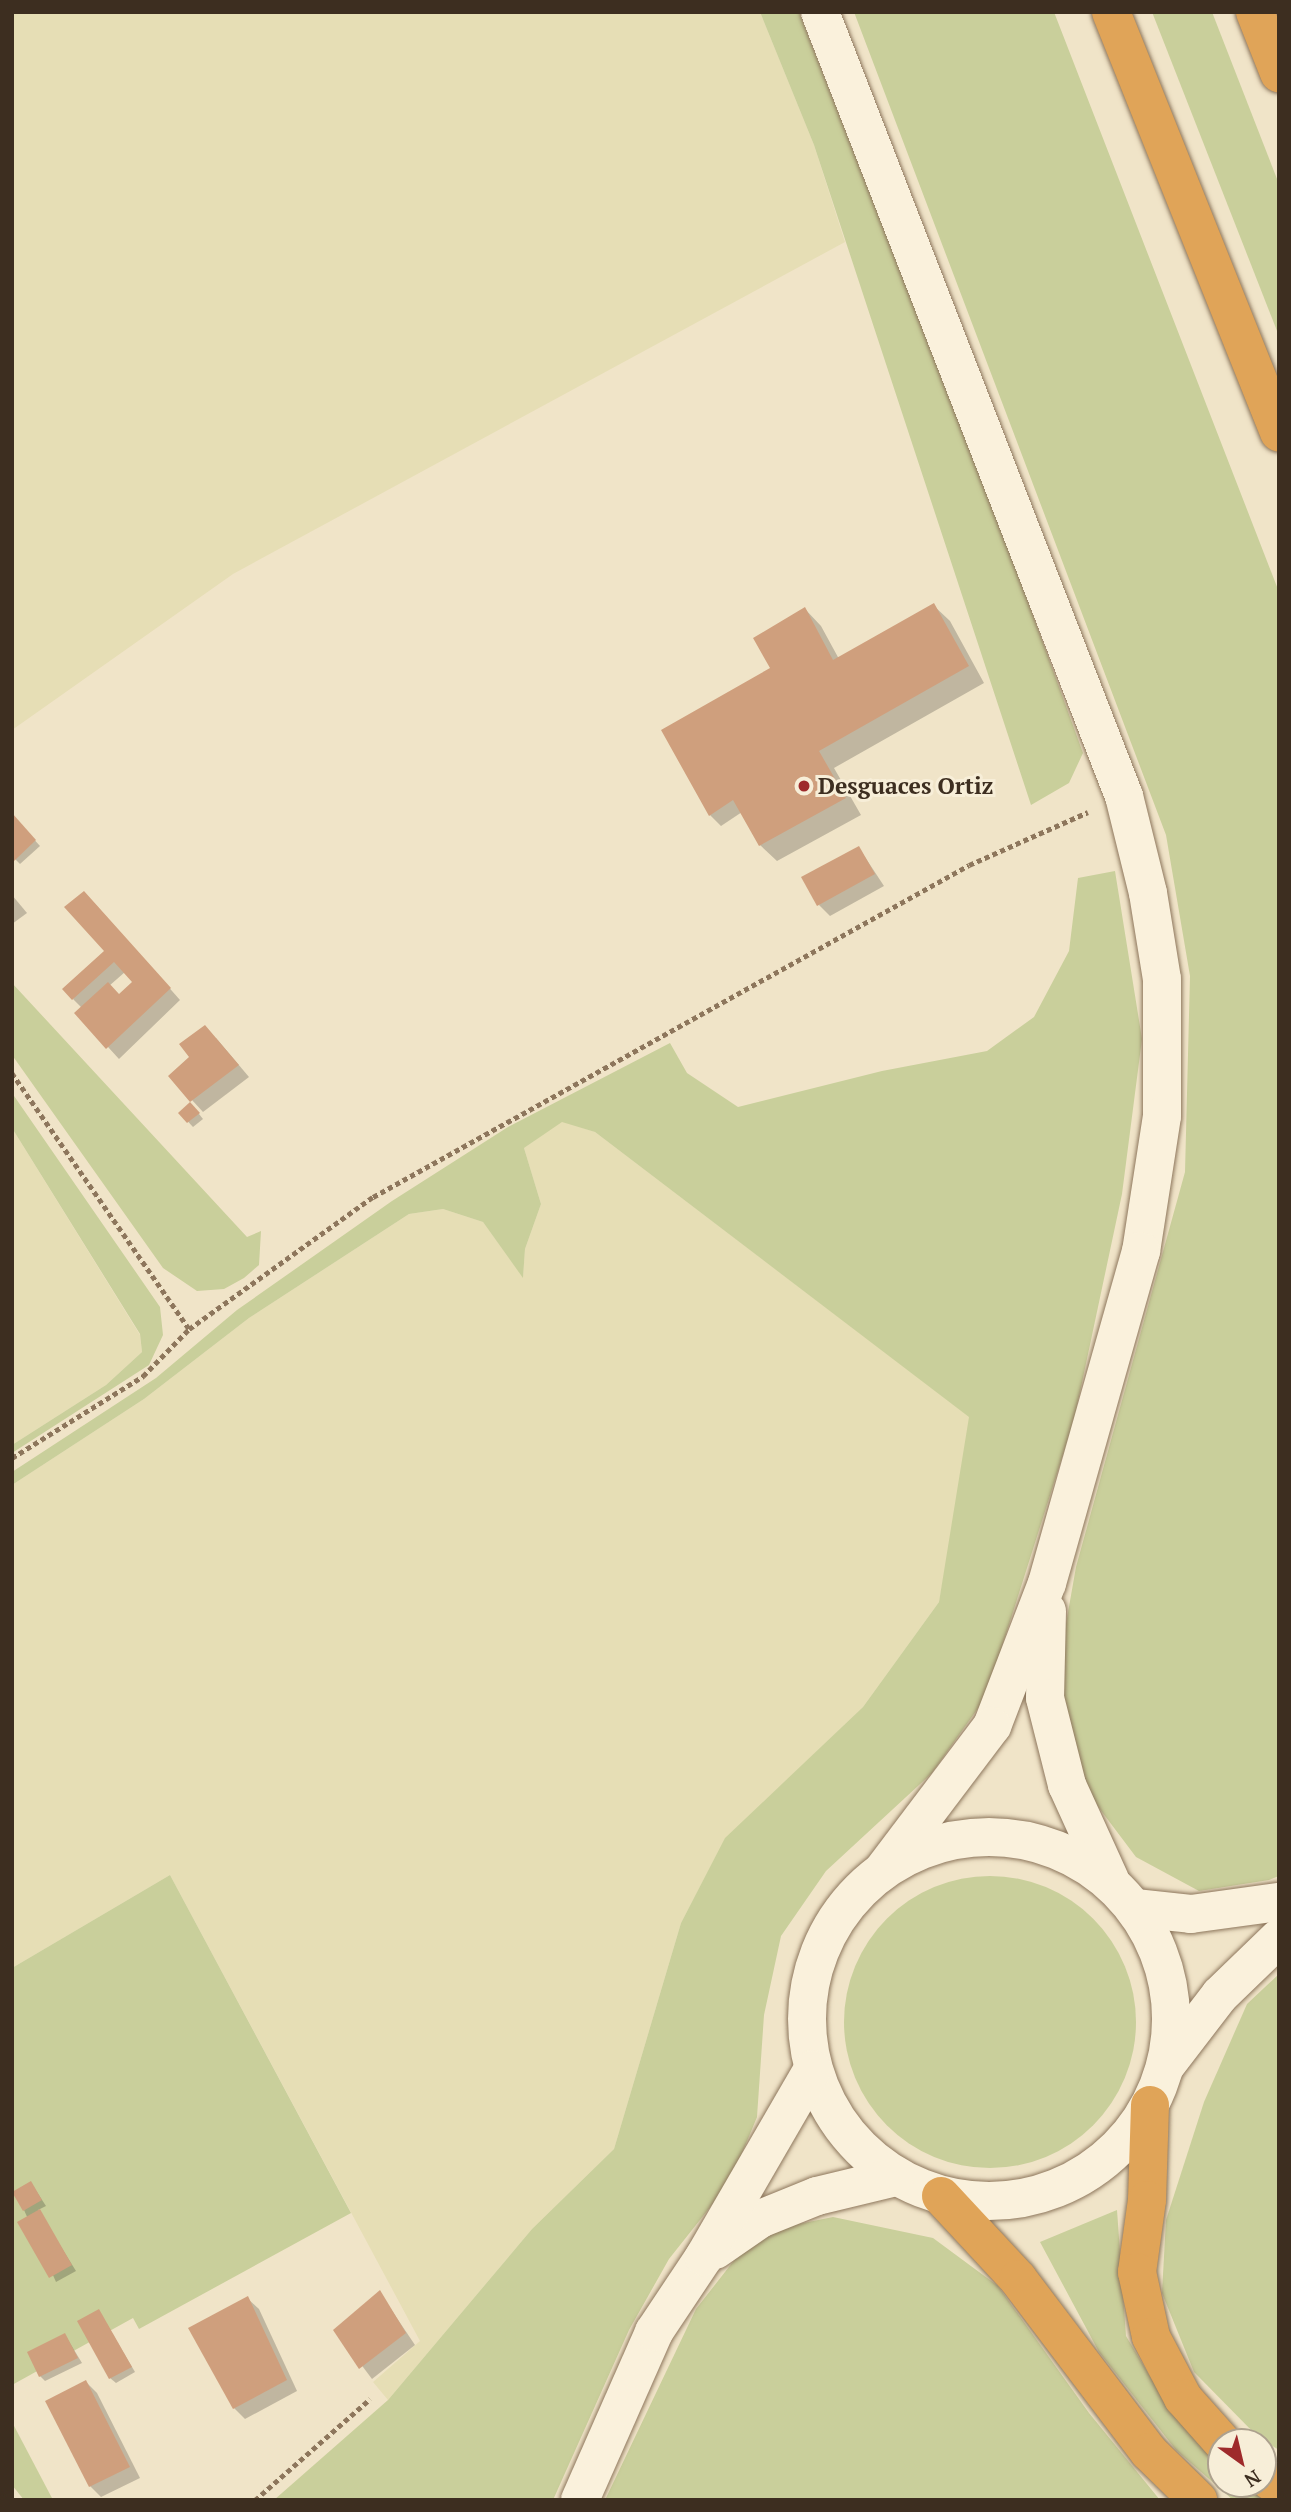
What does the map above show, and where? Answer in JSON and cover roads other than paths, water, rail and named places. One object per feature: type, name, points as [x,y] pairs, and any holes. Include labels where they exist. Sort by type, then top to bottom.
[{"type":"highway","points":[[1111,12],[1279,433]]},
{"type":"highway","points":[[1255,12],[1279,73]]},
{"type":"highway","points":[[1150,2105],[1147,2200],[1137,2272],[1151,2337],[1183,2398],[1210,2428]]},
{"type":"highway","points":[[942,2196],[1018,2279],[1149,2452],[1198,2500]]},
{"type":"street","points":[[820,12],[1124,796],[1148,893],[1162,979],[1162,1116],[1141,1251],[1047,1583],[992,1726],[884,1868],[843,1907],[816,1957],[806,2013],[813,2069],[844,2131],[896,2177],[942,2196],[990,2202],[1038,2194],[1083,2175],[1122,2144],[1150,2105],[1167,2064],[1220,1995],[1279,1938]]},
{"type":"street","points":[[1047,1583],[1045,1698],[1067,1785],[1110,1880],[1135,1908],[1162,1956],[1172,2009],[1167,2064]]},
{"type":"street","points":[[884,1868],[939,1843],[1000,1836],[1058,1849],[1110,1880]]},
{"type":"street","points":[[1135,1908],[1191,1914],[1279,1902]]},
{"type":"street","points":[[580,2500],[654,2332],[705,2257],[813,2069]]},
{"type":"street","points":[[705,2257],[760,2219],[817,2196],[896,2177]]},
{"type":"place","name":"Desguaces Ortiz","points":[[804,786]]}]
